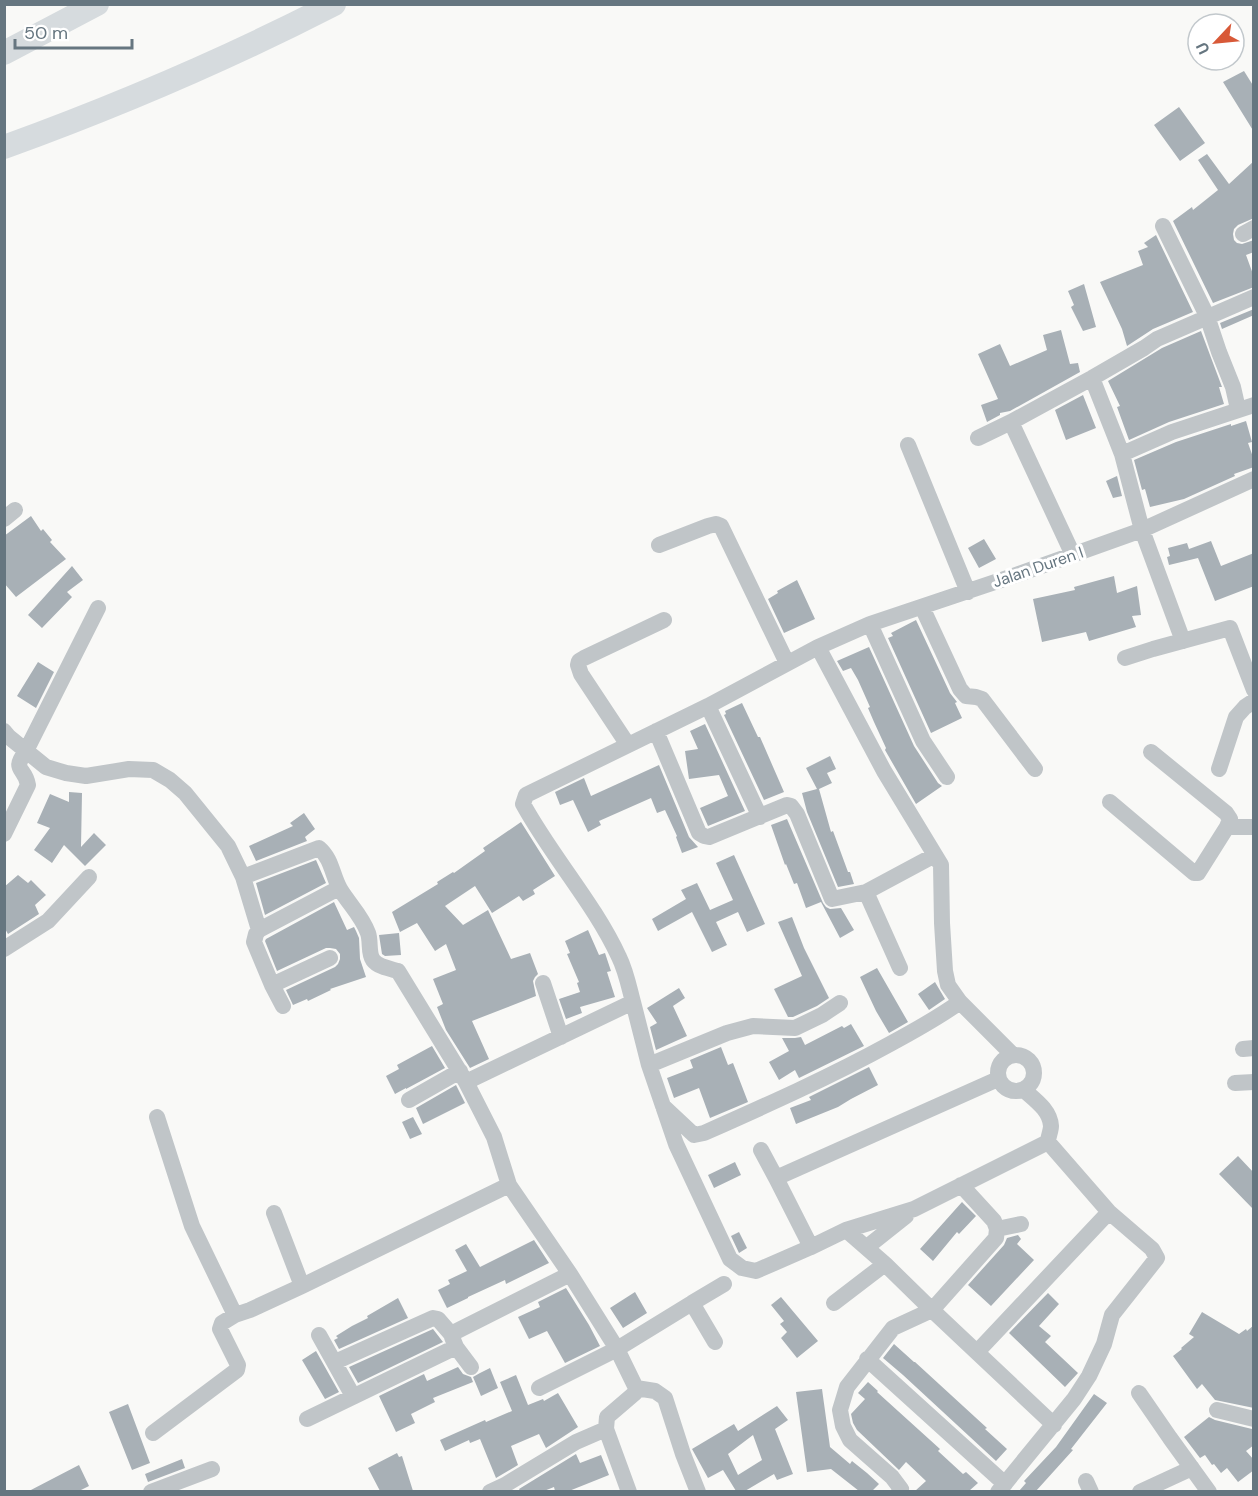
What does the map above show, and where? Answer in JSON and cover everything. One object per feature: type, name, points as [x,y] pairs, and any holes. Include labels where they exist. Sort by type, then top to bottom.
[{"type":"highway","points":[[4,53],[97,4]]},
{"type":"highway","points":[[4,147],[132,98],[263,40],[334,4]]},
{"type":"street","points":[[1122,454],[1172,432],[1246,407],[1233,387],[1207,316],[1163,226]]},
{"type":"street","points":[[978,438],[1092,378],[1157,339],[1254,297]]},
{"type":"street","points":[[1092,378],[1122,454],[1142,530],[1183,641]]},
{"type":"street","points":[[1011,422],[1074,555]]},
{"type":"street","points":[[908,445],[968,592]]},
{"type":"street","name":"Jalan Duren I","points":[[633,1002],[620,959],[610,939],[593,910],[537,830],[523,804],[526,795],[708,706],[818,647],[870,624],[1142,530],[1254,479]]},
{"type":"street","points":[[659,545],[708,526],[716,524],[721,526],[787,663]]},
{"type":"street","points":[[922,607],[960,689],[966,696],[982,699],[1035,769]]},
{"type":"street","points":[[4,834],[28,785],[27,778],[19,768],[19,761],[98,608]]},
{"type":"street","points":[[628,745],[586,682],[578,665],[579,661],[664,620]]},
{"type":"street","points":[[870,624],[923,741],[947,777]]},
{"type":"street","points":[[1125,658],[1153,648],[1230,628],[1254,690]]},
{"type":"street","points":[[818,647],[884,771],[941,866],[942,923],[948,985],[960,1002],[1013,1055]]},
{"type":"street","points":[[1219,769],[1236,717],[1254,701]]},
{"type":"street","points":[[708,706],[760,817]]},
{"type":"street","points":[[4,731],[46,767],[66,773],[86,776],[129,769],[153,771],[170,780],[185,793],[228,846],[243,877],[259,930]]},
{"type":"street","points":[[656,731],[699,834],[709,837],[787,805],[791,806],[797,814],[832,898],[866,892],[935,855]]},
{"type":"street","points":[[1110,802],[1196,874],[1198,873],[1230,819],[1226,813],[1151,752]]},
{"type":"street","points":[[1227,827],[1254,827]]},
{"type":"street","points":[[243,877],[320,848],[327,857],[339,888],[367,930],[374,961],[381,966],[399,971],[463,1077],[494,1137],[510,1185],[617,1349],[636,1388],[635,1394],[607,1417],[606,1429],[628,1491]]},
{"type":"street","points":[[4,949],[48,921],[89,877]]},
{"type":"street","points":[[283,1006],[254,942],[256,934],[259,930],[339,888]]},
{"type":"street","points":[[866,892],[900,968]]},
{"type":"street","points":[[272,985],[330,958]]},
{"type":"street","points":[[543,983],[561,1037]]},
{"type":"street","points":[[409,1100],[561,1037],[633,1002],[649,1065],[676,1144],[730,1259],[742,1268],[756,1271],[846,1230],[914,1209],[1048,1142]]},
{"type":"street","points":[[663,1105],[694,1135],[704,1133],[783,1099],[944,1014],[960,1002]]},
{"type":"street","points":[[649,1065],[727,1033],[753,1026],[795,1028],[840,1003]]},
{"type":"street","points":[[1020,1055],[1032,1065],[1033,1079],[1030,1086],[1024,1090],[1013,1092],[1004,1088],[998,1079],[997,1068],[1003,1059],[1020,1055]]},
{"type":"street","points":[[776,1178],[998,1079]]},
{"type":"street","points":[[1235,1083],[1254,1082]]},
{"type":"street","points":[[1024,1090],[1042,1106],[1048,1116],[1051,1126],[1048,1142]]},
{"type":"street","points":[[157,1117],[192,1226],[235,1315]]},
{"type":"street","points":[[867,1359],[1002,1488],[1074,1399],[1089,1376],[1104,1344],[1112,1315],[1157,1258],[1152,1249],[1109,1212],[1048,1142]]},
{"type":"street","points":[[761,1150],[811,1247]]},
{"type":"street","points":[[153,1433],[237,1370],[238,1365],[220,1329],[226,1320],[302,1286],[510,1185]]},
{"type":"street","points":[[899,1491],[900,1486],[892,1477],[850,1440],[843,1426],[840,1410],[847,1387],[893,1328],[932,1310],[996,1238],[997,1229],[994,1221],[961,1185]]},
{"type":"street","points":[[867,1247],[914,1209]]},
{"type":"street","points":[[977,1352],[1109,1212]]},
{"type":"street","points":[[274,1213],[302,1286]]},
{"type":"street","points":[[997,1229],[1021,1224]]},
{"type":"street","points":[[846,1230],[867,1247],[1054,1425]]},
{"type":"street","points":[[834,1303],[885,1264]]},
{"type":"street","points":[[307,1419],[353,1396],[570,1274]]},
{"type":"street","points":[[539,1388],[617,1349],[724,1284]]},
{"type":"street","points":[[693,1303],[715,1342]]},
{"type":"street","points":[[335,1362],[433,1318],[438,1319],[471,1367]]},
{"type":"street","points":[[319,1335],[353,1396]]},
{"type":"street","points":[[636,1388],[655,1391],[665,1398],[682,1454],[698,1491]]},
{"type":"street","points":[[1139,1393],[1209,1491]]},
{"type":"street","points":[[1217,1410],[1254,1419]]},
{"type":"street","points":[[490,1491],[505,1485],[576,1442],[606,1429]]},
{"type":"street","points":[[1140,1491],[1192,1468]]},
{"type":"street","points":[[152,1491],[184,1486],[212,1469]]},
{"type":"building","points":[[1245,72],[1254,87],[1254,132],[1223,82]]},
{"type":"building","points":[[1179,107],[1205,143],[1180,161],[1154,125]]},
{"type":"building","points":[[1207,154],[1229,184],[1254,161],[1254,218],[1238,225],[1233,234],[1237,243],[1242,244],[1254,240],[1254,252],[1246,255],[1254,277],[1254,287],[1213,303],[1173,221],[1192,207],[1193,210],[1218,190],[1198,160]]},
{"type":"building","points":[[1156,235],[1193,312],[1153,329],[1127,346],[1122,329],[1100,282],[1143,265],[1138,251],[1148,247],[1144,243]]},
{"type":"building","points":[[1084,284],[1096,327],[1083,331],[1071,307],[1074,305],[1068,291]]},
{"type":"building","points":[[1254,309],[1254,315],[1222,329],[1220,323]]},
{"type":"building","points":[[1061,330],[1070,364],[1078,363],[1080,372],[987,422],[981,405],[998,399],[978,354],[1000,344],[1010,366],[1047,350],[1043,335]]},
{"type":"building","points":[[1201,331],[1222,387],[1219,387],[1224,404],[1169,422],[1129,440],[1117,407],[1120,406],[1108,381],[1162,348]]},
{"type":"building","points":[[1083,395],[1096,428],[1066,440],[1055,410]]},
{"type":"building","points":[[1246,421],[1252,442],[1248,443],[1254,467],[1234,474],[1235,476],[1184,499],[1150,507],[1145,489],[1142,490],[1134,460],[1176,442]]},
{"type":"building","points":[[1117,476],[1122,496],[1113,498],[1106,481]]},
{"type":"building","points":[[31,516],[66,559],[16,597],[4,583],[4,536]]},
{"type":"building","points":[[984,539],[996,559],[979,568],[968,548]]},
{"type":"building","points":[[1211,541],[1221,566],[1254,553],[1254,586],[1215,601],[1198,558],[1169,565],[1168,548],[1187,543],[1189,549]]},
{"type":"building","points":[[72,566],[83,580],[67,592],[72,597],[42,628],[28,615]]},
{"type":"building","points":[[1114,576],[1117,593],[1137,586],[1141,615],[1132,616],[1136,627],[1089,641],[1086,632],[1042,642],[1033,599],[1075,590],[1074,587]]},
{"type":"building","points":[[797,580],[815,619],[784,633],[768,599]]},
{"type":"building","points":[[916,620],[950,693],[957,702],[955,703],[962,718],[931,733],[888,638],[893,636],[891,633]]},
{"type":"building","points":[[869,647],[914,746],[942,786],[916,804],[885,750],[858,680],[851,668],[843,671],[837,661]]},
{"type":"building","points":[[38,662],[54,672],[36,708],[17,696]]},
{"type":"building","points":[[742,703],[784,792],[764,800],[724,715],[725,711]]},
{"type":"building","points":[[705,724],[745,811],[708,826],[700,808],[728,796],[719,775],[689,779],[685,751],[698,749],[690,731]]},
{"type":"building","points":[[830,756],[836,769],[827,773],[832,783],[819,789],[831,832],[833,831],[854,884],[838,887],[807,812],[802,793],[817,789],[806,768]]},
{"type":"building","points":[[659,765],[689,837],[698,847],[682,853],[665,810],[657,813],[651,798],[599,821],[601,825],[588,832],[573,800],[560,805],[555,792],[584,778],[591,796]]},
{"type":"building","points":[[69,792],[82,793],[81,847],[94,833],[106,845],[85,866],[64,845],[52,863],[34,850],[50,828],[37,823],[50,794],[69,802]]},
{"type":"building","points":[[304,813],[315,829],[305,837],[307,841],[256,861],[249,846],[293,826],[290,823]]},
{"type":"building","points":[[787,819],[823,903],[830,909],[841,908],[854,930],[840,938],[821,902],[806,908],[797,883],[794,884],[785,865],[771,825]]},
{"type":"building","points":[[521,822],[555,876],[533,890],[535,894],[523,901],[519,896],[492,913],[475,886],[445,906],[463,925],[488,910],[511,959],[530,953],[538,974],[533,981],[536,996],[472,1021],[489,1059],[470,1068],[446,1030],[437,1007],[443,1004],[433,979],[456,970],[446,944],[435,951],[417,923],[400,932],[392,912],[454,873],[485,851],[483,848]]},
{"type":"building","points":[[734,855],[765,924],[747,932],[738,912],[716,922],[727,945],[712,952],[692,912],[658,931],[652,919],[686,899],[681,890],[697,883],[710,910],[733,900],[716,863]]},
{"type":"building","points":[[316,860],[326,883],[265,915],[256,883]]},
{"type":"building","points":[[18,875],[28,883],[31,880],[46,895],[35,905],[39,914],[8,934],[4,927],[4,887]]},
{"type":"building","points":[[334,902],[347,930],[354,927],[359,938],[360,959],[366,977],[293,1005],[286,990],[335,967],[340,954],[336,949],[326,948],[277,971],[265,941]]},
{"type":"building","points":[[792,917],[804,948],[829,998],[817,1006],[788,1017],[774,989],[802,976],[778,922]]},
{"type":"building","points":[[588,930],[599,955],[605,953],[611,971],[607,972],[615,997],[580,1007],[582,1013],[566,1019],[559,999],[580,992],[577,983],[579,982],[567,954],[570,953],[565,941]]},
{"type":"building","points":[[399,933],[401,955],[385,956],[382,954],[379,935]]},
{"type":"building","points":[[877,968],[908,1022],[889,1033],[860,977]]},
{"type":"building","points":[[935,982],[945,999],[929,1010],[918,994]]},
{"type":"building","points":[[679,988],[685,998],[673,1006],[687,1036],[656,1050],[650,1027],[657,1023],[647,1008]]},
{"type":"building","points":[[851,1024],[864,1046],[799,1078],[795,1070],[779,1080],[769,1062],[789,1051],[782,1038],[801,1037],[805,1045],[842,1026],[844,1028]]},
{"type":"building","points":[[432,1046],[445,1068],[395,1094],[386,1076],[399,1069],[397,1065]]},
{"type":"building","points":[[721,1047],[728,1065],[733,1063],[748,1102],[710,1118],[699,1088],[674,1098],[667,1078],[693,1068],[690,1060]]},
{"type":"building","points":[[869,1067],[878,1085],[838,1107],[796,1124],[790,1108],[811,1100],[809,1097]]},
{"type":"building","points":[[456,1085],[465,1103],[423,1124],[416,1108]]},
{"type":"building","points":[[413,1117],[422,1134],[410,1139],[402,1122]]},
{"type":"building","points":[[1238,1156],[1254,1173],[1254,1210],[1219,1174]]},
{"type":"building","points":[[735,1162],[741,1175],[714,1188],[708,1175]]},
{"type":"building","points":[[962,1202],[976,1216],[959,1234],[957,1232],[933,1261],[920,1249]]},
{"type":"building","points":[[739,1232],[747,1248],[739,1253],[731,1236]]},
{"type":"building","points":[[1018,1235],[1021,1239],[1017,1244],[1034,1260],[991,1306],[968,1285],[1004,1245],[1007,1238]]},
{"type":"building","points":[[534,1240],[549,1263],[506,1284],[505,1280],[447,1308],[438,1290],[450,1284],[448,1280],[467,1271],[455,1250],[466,1244],[480,1267]]},
{"type":"building","points":[[566,1288],[600,1346],[565,1363],[547,1331],[529,1339],[518,1317],[540,1307],[538,1302]]},
{"type":"building","points":[[635,1292],[647,1313],[623,1328],[610,1308]]},
{"type":"building","points":[[1048,1293],[1059,1304],[1039,1326],[1051,1336],[1045,1342],[1078,1373],[1065,1387],[1009,1333]]},
{"type":"building","points":[[781,1297],[818,1341],[797,1358],[781,1338],[787,1332],[780,1324],[784,1321],[771,1305]]},
{"type":"building","points":[[398,1298],[408,1318],[339,1349],[334,1340],[338,1338],[336,1336]]},
{"type":"building","points":[[1202,1312],[1239,1334],[1254,1325],[1254,1408],[1215,1400],[1202,1384],[1197,1389],[1173,1356],[1194,1337],[1189,1334]]},
{"type":"building","points":[[433,1329],[443,1342],[358,1383],[349,1367]]},
{"type":"building","points":[[894,1344],[1007,1449],[996,1461],[883,1358]]},
{"type":"building","points":[[316,1351],[339,1392],[325,1399],[302,1360]]},
{"type":"building","points":[[458,1367],[463,1374],[471,1377],[473,1382],[433,1398],[435,1402],[411,1414],[415,1423],[396,1432],[379,1396],[424,1374],[427,1381]]},
{"type":"building","points":[[490,1368],[498,1388],[481,1396],[473,1377]]},
{"type":"building","points":[[516,1375],[528,1405],[543,1399],[544,1401],[558,1393],[578,1427],[546,1448],[539,1434],[511,1446],[518,1465],[496,1478],[480,1439],[470,1443],[469,1440],[445,1451],[440,1440],[512,1411],[500,1382]]},
{"type":"building","points":[[868,1382],[940,1449],[938,1451],[963,1474],[966,1472],[978,1483],[969,1491],[915,1491],[926,1481],[906,1462],[899,1470],[857,1430],[853,1423],[851,1414],[865,1399],[858,1393]]},
{"type":"building","points":[[822,1389],[830,1447],[850,1464],[852,1461],[879,1484],[872,1491],[859,1491],[831,1469],[807,1472],[796,1392]]},
{"type":"building","points":[[1094,1394],[1107,1403],[1071,1449],[1073,1450],[1036,1491],[1019,1491],[1026,1483],[1024,1481],[1056,1447]]},
{"type":"building","points":[[128,1404],[150,1463],[132,1470],[109,1412]]},
{"type":"building","points":[[777,1406],[788,1420],[775,1429],[793,1474],[777,1480],[774,1474],[745,1491],[736,1491],[723,1470],[708,1478],[692,1449],[734,1424],[738,1431]],"holes":[[[753,1435],[762,1460],[738,1475],[728,1454]]]},
{"type":"building","points":[[1209,1417],[1254,1431],[1254,1445],[1246,1451],[1254,1460],[1254,1470],[1238,1482],[1227,1468],[1221,1473],[1205,1455],[1200,1458],[1184,1437]]},
{"type":"building","points":[[397,1453],[399,1457],[402,1456],[413,1491],[380,1491],[368,1468]]},
{"type":"building","points":[[576,1454],[580,1463],[601,1455],[609,1475],[569,1491],[555,1491],[554,1487],[544,1491],[520,1491],[519,1489]]},
{"type":"building","points":[[182,1459],[185,1468],[148,1482],[145,1474]]},
{"type":"building","points":[[79,1465],[89,1486],[79,1491],[29,1491]]}]
